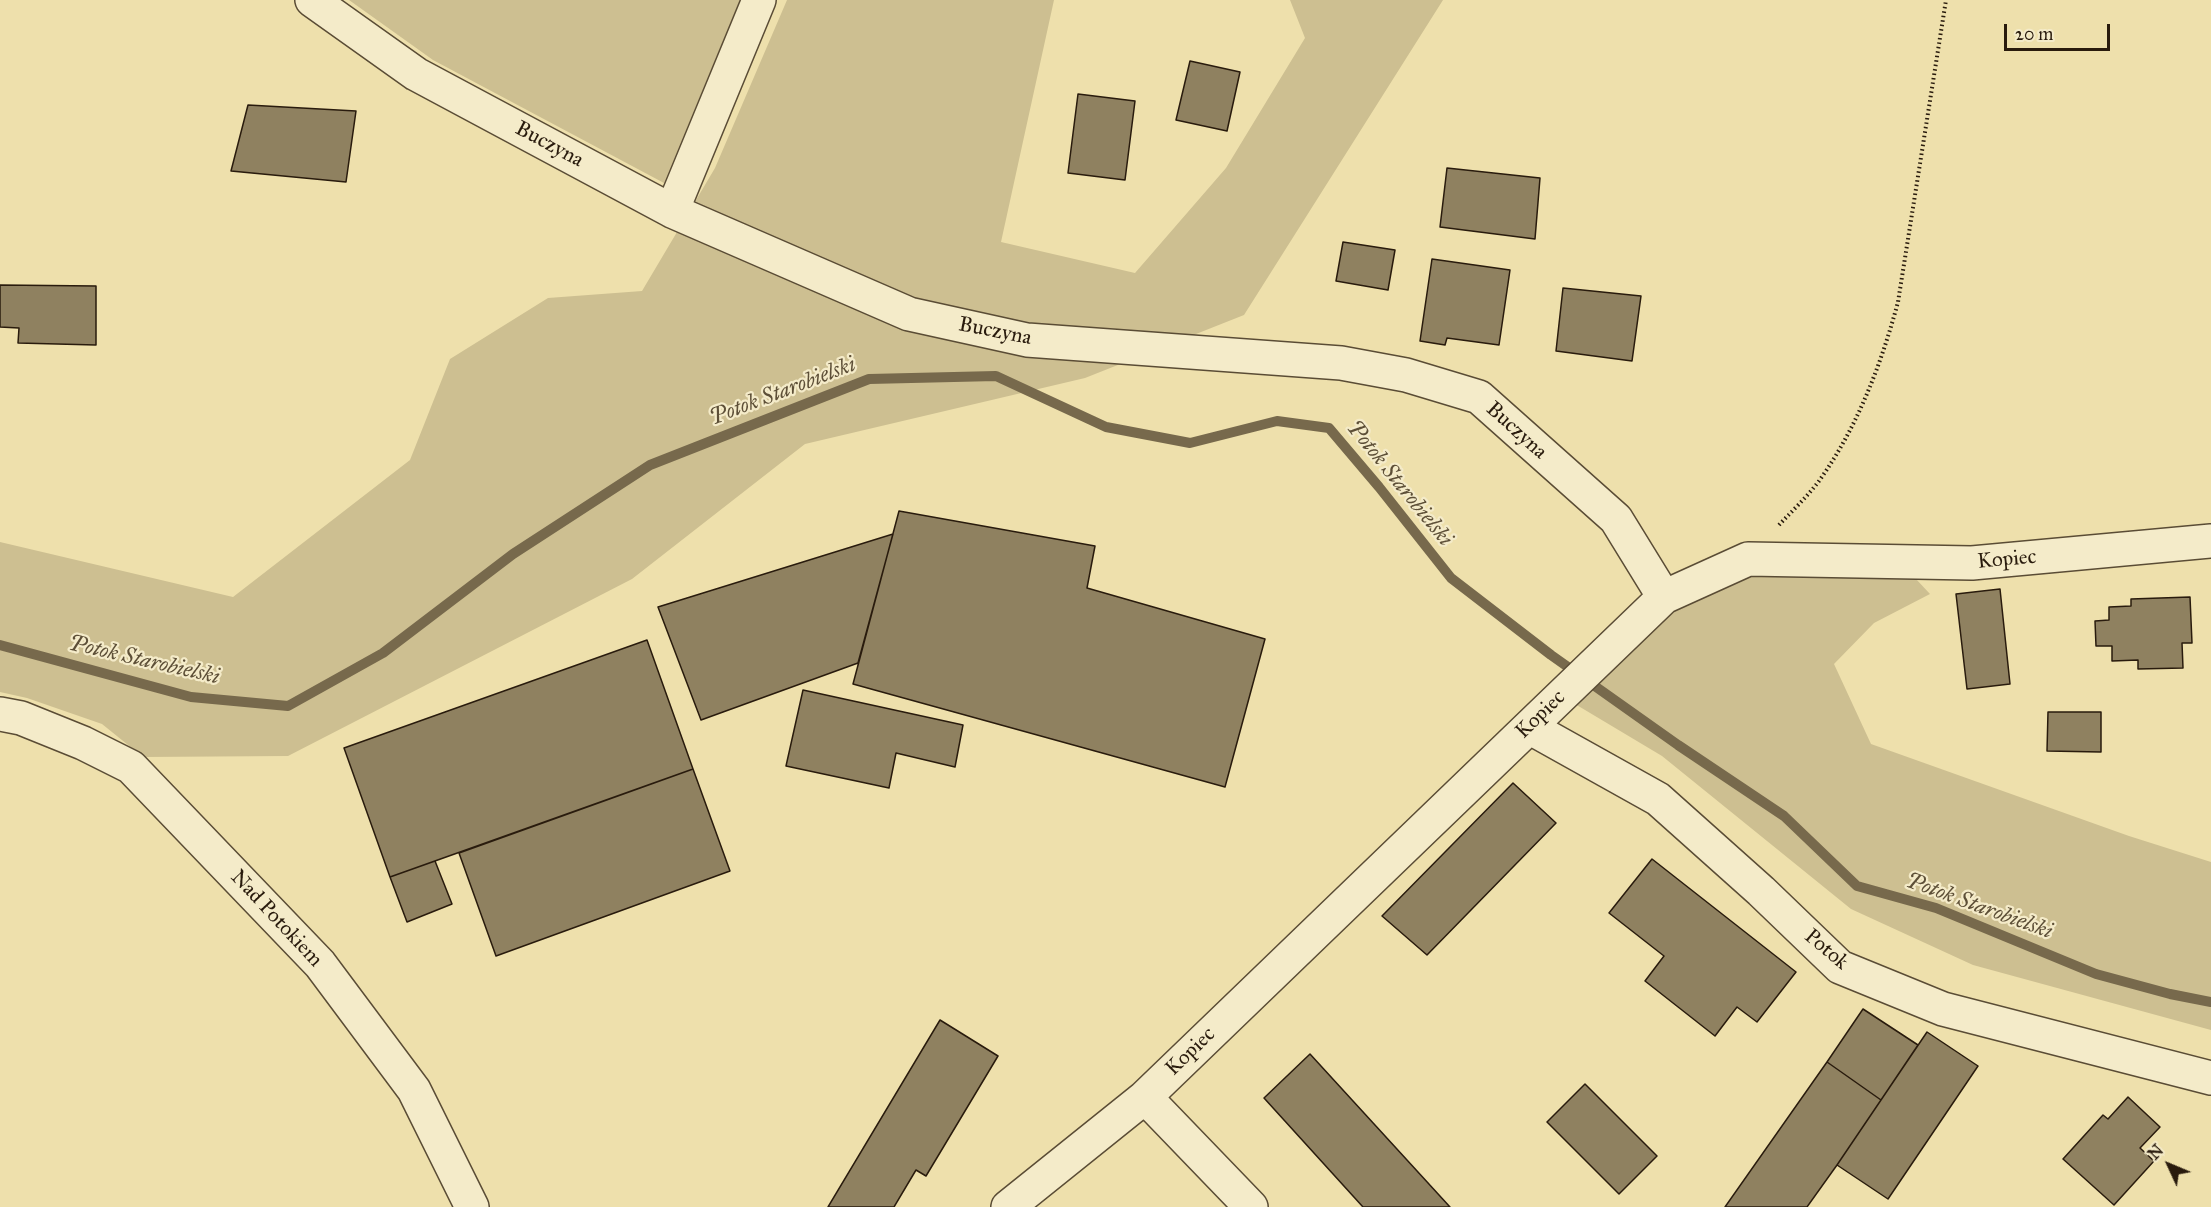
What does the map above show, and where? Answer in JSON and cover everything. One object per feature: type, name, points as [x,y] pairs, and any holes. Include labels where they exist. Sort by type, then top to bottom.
[{"type":"street","name":"Buczyna","points":[[312,0],[416,74],[672,211],[909,314],[1028,340],[1341,363],[1406,375],[1479,397],[1616,519],[1664,597]]},
{"type":"street","points":[[672,211],[759,0]]},
{"type":"street","name":"Kopiec","points":[[1008,1207],[1145,1097],[1664,597],[1748,559],[1972,563],[2211,541]]},
{"type":"street","name":"Nad Potokiem","points":[[0,714],[21,718],[131,767],[320,964],[414,1090],[472,1207]]},
{"type":"street","name":"Potok","points":[[1529,727],[1658,799],[1761,891],[1840,967],[1943,1009],[2211,1078]]},
{"type":"street","points":[[1145,1097],[1251,1207]]},
{"type":"path","points":[[1748,559],[1818,483],[1838,452],[1874,378],[1888,340],[1898,302],[1946,0]]},
{"type":"shaded area","points":[[349,0],[740,0],[664,183],[433,60]]},
{"type":"shaded area","points":[[787,0],[1054,0],[1001,242],[1135,273],[1226,168],[1305,38],[1290,0],[1443,0],[1244,315],[1085,378],[805,444],[632,579],[288,756],[143,757],[102,724],[27,698],[0,692],[0,542],[233,597],[410,460],[450,359],[548,298],[642,291],[715,168]]},
{"type":"shaded area","points":[[1751,573],[1916,579],[1930,594],[1874,623],[1834,664],[1871,744],[2129,836],[2211,862],[2211,1030],[1973,965],[1851,909],[1662,756],[1575,704],[1669,609]]},
{"type":"building","points":[[1190,61],[1240,72],[1227,131],[1176,120]]},
{"type":"building","points":[[1078,94],[1135,101],[1125,180],[1068,173]]},
{"type":"building","points":[[248,105],[356,111],[346,182],[231,171]]},
{"type":"building","points":[[1447,168],[1540,178],[1535,239],[1440,227]]},
{"type":"building","points":[[1343,242],[1395,250],[1388,290],[1336,281]]},
{"type":"building","points":[[1432,259],[1510,270],[1499,345],[1447,338],[1445,345],[1420,341]]},
{"type":"building","points":[[0,285],[96,286],[96,345],[18,343],[19,328],[0,327]]},
{"type":"building","points":[[1563,288],[1641,296],[1632,361],[1556,351]]},
{"type":"building","points":[[899,511],[1095,546],[1087,588],[1265,639],[1225,787],[853,684]]},
{"type":"building","points":[[893,534],[858,663],[701,720],[658,607]]},
{"type":"building","points":[[2000,589],[2010,684],[1967,689],[1956,594]]},
{"type":"building","points":[[2190,597],[2192,643],[2182,643],[2183,668],[2138,669],[2138,660],[2112,661],[2112,646],[2096,646],[2095,621],[2109,620],[2109,607],[2131,606],[2131,599]]},
{"type":"building","points":[[647,640],[693,769],[390,877],[344,748]]},
{"type":"building","points":[[803,690],[963,725],[955,767],[896,753],[889,788],[786,766]]},
{"type":"building","points":[[2048,712],[2101,712],[2101,752],[2047,751]]},
{"type":"building","points":[[693,769],[730,871],[496,956],[459,853]]},
{"type":"building","points":[[1513,783],[1556,823],[1427,955],[1382,916]]},
{"type":"building","points":[[1652,859],[1796,972],[1757,1022],[1737,1007],[1715,1036],[1645,981],[1664,956],[1609,913]]},
{"type":"building","points":[[435,861],[452,904],[407,922],[390,877]]},
{"type":"building","points":[[1863,1009],[1918,1045],[1881,1100],[1827,1062]]},
{"type":"building","points":[[940,1020],[998,1056],[926,1176],[916,1170],[894,1207],[828,1207]]},
{"type":"building","points":[[1927,1032],[1978,1066],[1888,1199],[1837,1165]]},
{"type":"building","points":[[1310,1054],[1450,1207],[1363,1207],[1264,1098]]},
{"type":"building","points":[[1827,1062],[1881,1100],[1837,1165],[1807,1207],[1725,1207]]},
{"type":"building","points":[[1585,1084],[1657,1156],[1619,1194],[1547,1122]]},
{"type":"building","points":[[2128,1097],[2160,1127],[2140,1148],[2154,1161],[2114,1205],[2063,1159],[2103,1115],[2108,1119]]},
{"type":"waterway","name":"Potok Starobielski","points":[[0,645],[191,697],[288,706],[383,653],[513,554],[650,465],[869,379],[996,376],[1106,427],[1190,443],[1277,421],[1329,428],[1451,578],[1551,655],[1678,745],[1784,816],[1857,886],[1936,908],[2096,974],[2170,994],[2211,1002]]}]
